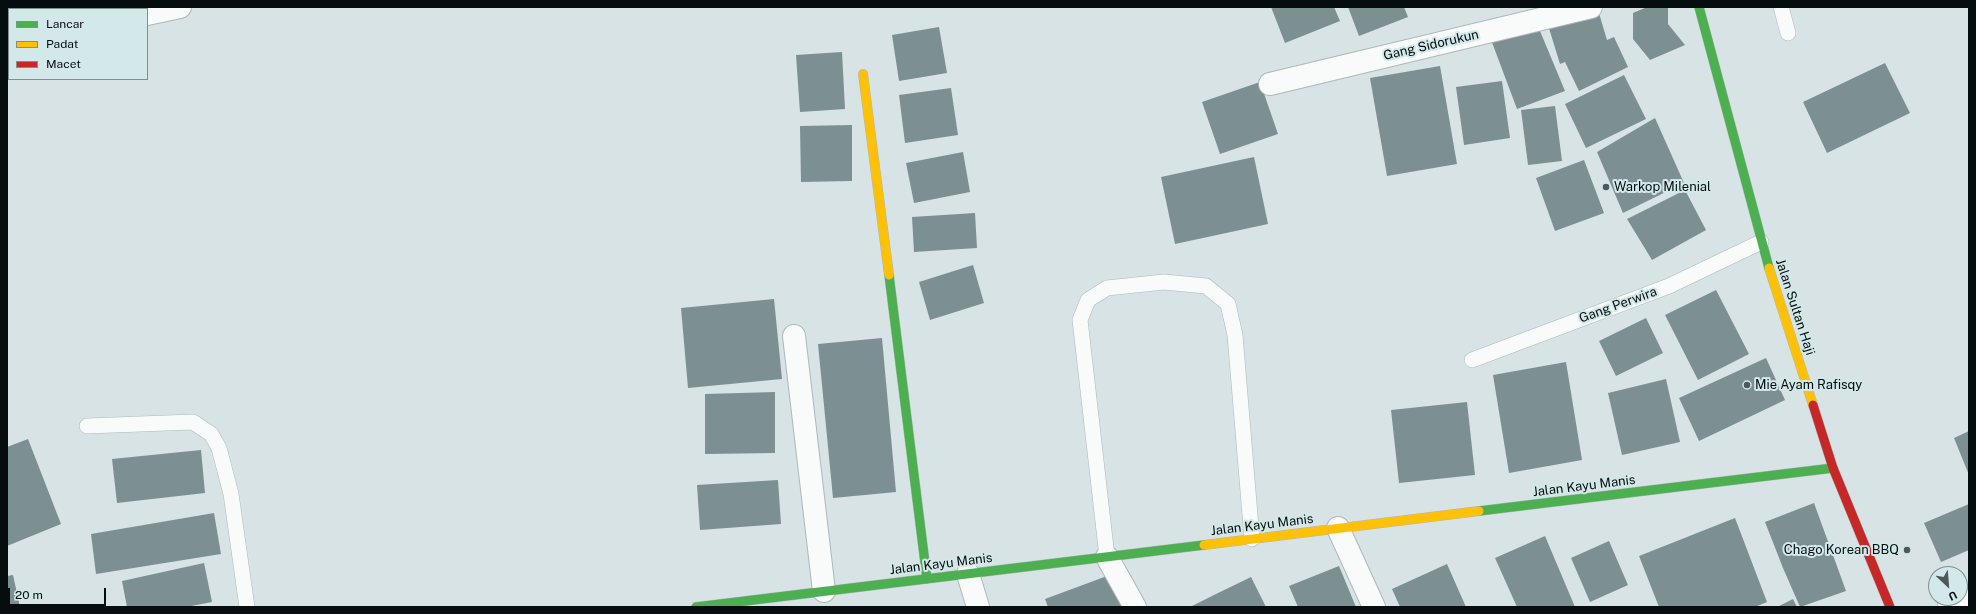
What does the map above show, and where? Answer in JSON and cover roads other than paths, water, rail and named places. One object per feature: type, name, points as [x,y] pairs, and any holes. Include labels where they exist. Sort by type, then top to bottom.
[{"type":"street","points":[[148,14],[180,7]]},
{"type":"street","name":"Gang Sidorukun","points":[[1270,84],[1592,7]]},
{"type":"street","name":"Jalan Sultan Haji","points":[[1699,7],[1761,242],[1832,468],[1890,607]]},
{"type":"street","points":[[863,74],[927,579]]},
{"type":"street","points":[[794,336],[824,591]]},
{"type":"street","name":"Jalan Kayu Manis","points":[[696,607],[1832,468]]},
{"type":"street","points":[[1338,528],[1374,607]]},
{"type":"street","points":[[1107,557],[1135,607]]},
{"type":"street","points":[[968,574],[978,607]]},
{"type":"street","points":[[1949,607],[1969,600]]},
{"type":"lane","points":[[1781,7],[1788,33]]},
{"type":"lane","name":"Gang Perwira","points":[[1472,360],[1669,286],[1761,242]]},
{"type":"lane","points":[[1107,557],[1080,320],[1088,300],[1107,288],[1164,282],[1206,286],[1228,304],[1235,336],[1252,539]]},
{"type":"lane","points":[[87,426],[193,422],[211,434],[219,448],[231,494],[247,607]]},
{"type":"place","name":"Warkop Milenial","points":[[1606,187]]},
{"type":"place","name":"Mie Ayam Rafisqy","points":[[1747,385]]},
{"type":"place","name":"Chago Korean BBQ","points":[[1907,550]]}]
